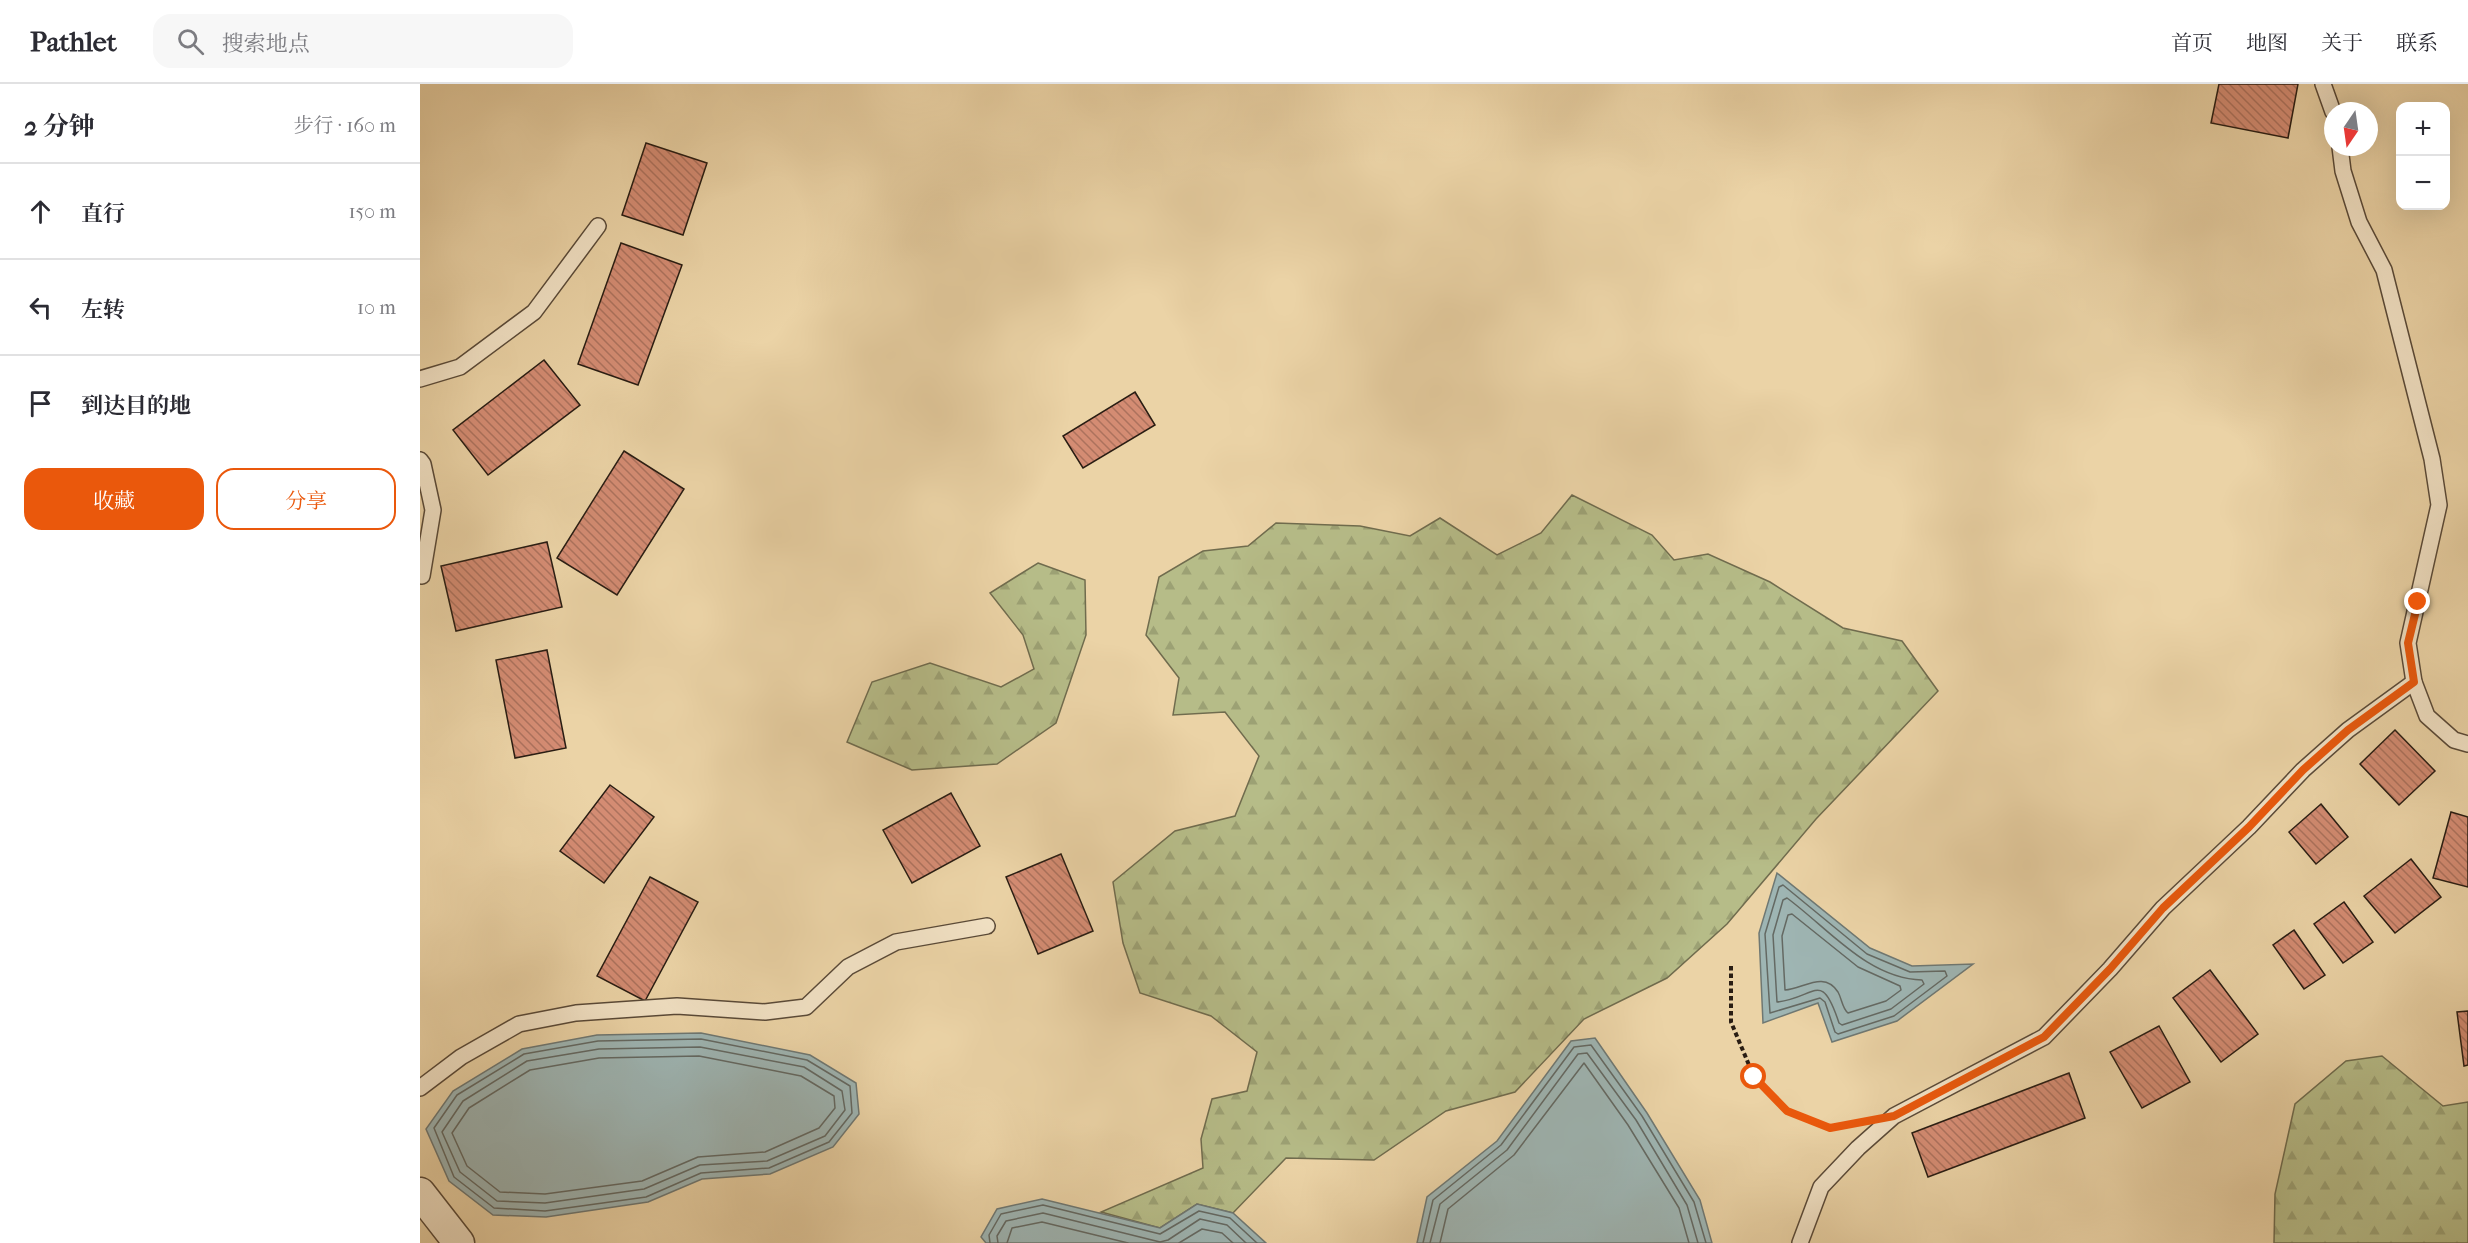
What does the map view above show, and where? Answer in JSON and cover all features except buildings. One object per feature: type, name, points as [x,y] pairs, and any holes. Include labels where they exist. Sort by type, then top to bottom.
[{"type":"street","points":[[420,1193],[459,1243]]},
{"type":"lane","points":[[2323,84],[2329,102]]},
{"type":"lane","points":[[2341,156],[2343,171],[2359,222],[2384,270],[2433,459],[2439,505],[2408,643],[2414,682],[2427,716],[2454,740],[2468,744]]},
{"type":"lane","points":[[420,379],[460,367],[534,312],[598,226]]},
{"type":"lane","points":[[420,460],[423,464],[433,510],[422,576]]},
{"type":"lane","points":[[1800,1243],[1821,1187],[1894,1116],[2044,1037],[2110,969],[2163,908],[2249,827],[2303,770],[2348,730],[2414,682]]},
{"type":"lane","points":[[420,1088],[461,1057],[519,1024],[576,1013],[677,1006],[765,1012],[806,1007],[848,967],[896,942],[987,926]]},
{"type":"path","points":[[1731,966],[1731,1022],[1754,1077],[1787,1111],[1830,1128],[1894,1116]]},
{"type":"green space","points":[[1572,495],[1652,535],[1674,560],[1708,554],[1770,582],[1843,628],[1902,641],[1938,691],[1816,819],[1727,924],[1667,978],[1584,1019],[1515,1092],[1446,1111],[1374,1160],[1286,1158],[1233,1213],[1197,1204],[1160,1228],[1101,1212],[1203,1168],[1201,1139],[1212,1099],[1247,1091],[1257,1052],[1211,1016],[1140,993],[1123,943],[1113,882],[1175,831],[1235,816],[1259,756],[1225,712],[1173,715],[1179,678],[1146,635],[1159,577],[1203,551],[1248,546],[1276,523],[1360,526],[1410,536],[1440,518],[1497,555],[1541,533]]},
{"type":"green space","points":[[1038,563],[1085,580],[1086,635],[1056,723],[997,764],[912,770],[847,742],[872,682],[930,663],[1001,687],[1034,669],[1023,635],[990,593]]},
{"type":"green space","points":[[2382,1056],[2443,1106],[2468,1102],[2468,1243],[2274,1243],[2275,1194],[2295,1104],[2346,1061]]},
{"type":"water","points":[[1777,873],[1870,948],[1912,966],[1973,964],[1897,1021],[1832,1042],[1818,1003],[1763,1023],[1759,933]]},
{"type":"water","points":[[701,1033],[810,1055],[856,1083],[859,1114],[833,1147],[770,1174],[702,1179],[648,1202],[546,1217],[493,1215],[449,1181],[426,1129],[453,1091],[522,1049],[597,1035]]},
{"type":"water","points":[[1595,1038],[1647,1113],[1700,1200],[1712,1243],[1417,1243],[1427,1197],[1497,1141],[1571,1041]]},
{"type":"water","points":[[1042,1199],[1160,1228],[1197,1204],[1233,1213],[1266,1243],[986,1243],[981,1237],[997,1209]]},
{"type":"route","points":[[1754,1077],[1787,1111],[1830,1128],[1894,1116],[2044,1037],[2110,969],[2163,908],[2249,827],[2303,770],[2348,730],[2414,682],[2408,643],[2418,602]]}]
